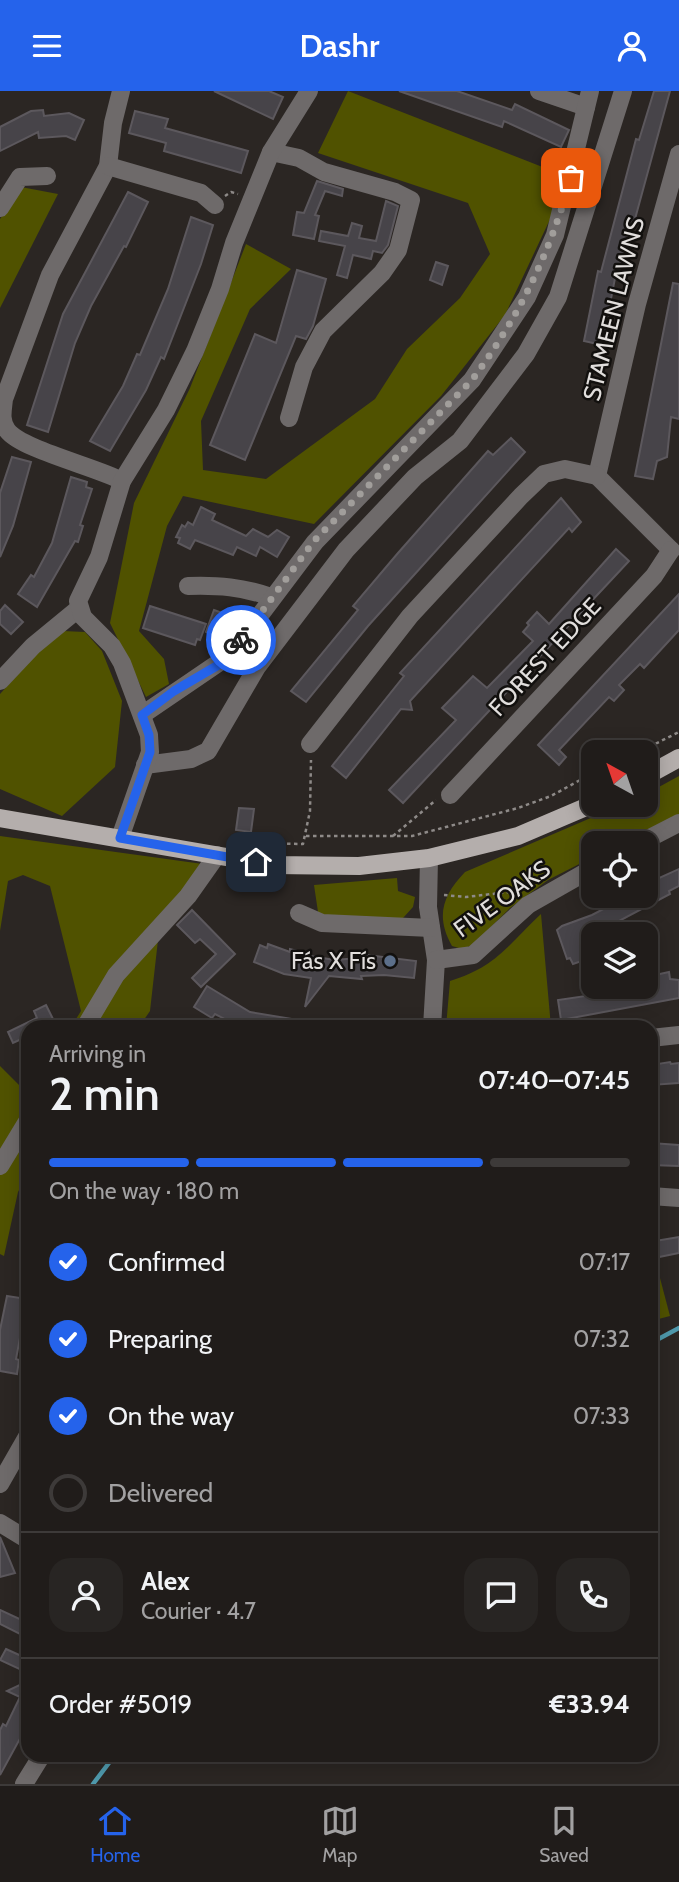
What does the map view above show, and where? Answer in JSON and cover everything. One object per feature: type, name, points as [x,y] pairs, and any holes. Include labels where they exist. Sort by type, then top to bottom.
[{"type":"main road","points":[[658,769],[679,758]]},
{"type":"main road","points":[[0,818],[282,865],[359,866],[429,858],[518,836],[581,809]]},
{"type":"street","points":[[121,91],[113,123],[108,166],[50,275],[4,398],[2,417],[6,429],[17,441],[99,469],[122,481]]},
{"type":"street","points":[[0,681],[33,646],[78,608],[82,589],[99,557],[122,481],[166,410],[195,351],[271,152],[309,91]]},
{"type":"street","points":[[142,715],[230,655],[271,597],[341,513],[472,380],[500,342],[527,297],[555,235],[571,178],[588,99],[539,91]]},
{"type":"street","points":[[145,765],[191,759],[208,751],[257,667],[346,549],[415,477],[460,441],[526,354],[558,297],[623,91]]},
{"type":"street","points":[[271,152],[299,158],[324,172],[396,192],[411,200],[398,250],[382,273],[323,331],[304,367],[289,418]]},
{"type":"street","name":"STAMEEN LAWNS","points":[[597,476],[637,304],[679,154]]},
{"type":"street","points":[[108,166],[201,193],[215,205]]},
{"type":"street","points":[[0,208],[20,177],[47,176]]},
{"type":"street","points":[[310,744],[410,616],[544,474],[565,469],[597,476],[675,548]]},
{"type":"street","name":"FOREST EDGE","points":[[450,795],[654,576],[675,548]]},
{"type":"street","points":[[188,586],[246,588],[271,597]]},
{"type":"street","points":[[78,608],[112,646],[149,735],[150,752],[120,838]]},
{"type":"street","points":[[658,834],[679,823]]},
{"type":"street","points":[[89,1020],[116,975],[188,896],[217,855]]},
{"type":"street","name":"FIVE OAKS","points":[[429,858],[431,928],[436,960],[432,1020]]},
{"type":"street","name":"FIVE OAKS","points":[[436,960],[473,955],[506,923],[545,894],[581,874]]},
{"type":"street","name":"FIVE OAKS","points":[[299,913],[322,923],[431,928]]},
{"type":"street","points":[[658,1037],[679,1035]]},
{"type":"street","points":[[0,1166],[21,1132]]},
{"type":"street","points":[[658,1196],[679,1198]]},
{"type":"street","points":[[0,1484],[21,1447]]},
{"type":"street","points":[[0,1523],[21,1536]]},
{"type":"street","points":[[24,1784],[37,1762]]},
{"type":"path","points":[[215,205],[231,192],[251,199]]},
{"type":"path","points":[[658,742],[679,732]]},
{"type":"path","points":[[240,859],[241,846],[246,843],[298,845],[306,836],[310,744]]},
{"type":"path","points":[[306,836],[412,836],[518,808],[551,796],[581,780]]},
{"type":"path","points":[[393,836],[415,815],[450,795]]},
{"type":"path","points":[[430,891],[466,897],[509,893],[530,886],[545,894]]},
{"type":"shaded area","points":[[348,91],[563,175],[552,215],[505,315],[441,396],[314,524],[183,496],[167,526],[139,631],[164,659],[169,684],[146,697],[110,623],[134,503],[190,388],[246,244],[291,269],[250,309],[201,421],[203,470],[266,479],[375,399],[407,349],[460,298],[490,254],[468,203],[318,153]]},
{"type":"shaded area","points":[[21,187],[58,194],[0,308],[0,219]]},
{"type":"shaded area","points":[[63,631],[85,632],[102,651],[122,701],[115,767],[62,816],[0,789],[0,694],[39,651]]},
{"type":"shaded area","points":[[679,776],[679,814],[644,831],[581,831],[581,863],[548,880],[510,908],[473,945],[462,949],[452,946],[444,925],[444,906],[451,889],[465,872],[593,817],[658,817],[658,787]]},
{"type":"shaded area","points":[[0,836],[210,865],[158,940],[150,1011],[144,1020],[75,1020],[81,1011],[50,886],[23,875],[8,881],[0,931]]},
{"type":"shaded area","points":[[397,878],[398,891],[415,897],[413,907],[403,918],[326,918],[318,912],[314,885]]},
{"type":"shaded area","points":[[541,914],[550,1020],[447,1020],[450,981],[479,969],[510,945]]},
{"type":"shaded area","points":[[0,1066],[21,1087],[21,1186],[4,1256],[0,1254]]},
{"type":"shaded area","points":[[658,1271],[670,1316],[658,1319]]},
{"type":"building","points":[[214,91],[269,91],[283,97],[273,119]]},
{"type":"building","points":[[399,91],[457,91],[512,110],[515,104],[569,130],[561,147],[504,121],[502,127]]},
{"type":"building","points":[[654,91],[670,91],[632,230],[629,229],[619,274],[616,273],[602,345],[584,341],[598,271],[601,272],[636,139],[639,140]]},
{"type":"building","points":[[43,110],[44,116],[69,113],[84,120],[75,140],[66,136],[39,138],[38,132],[0,151],[0,127],[31,111]]},
{"type":"building","points":[[135,111],[168,119],[165,128],[248,151],[241,173],[164,151],[166,143],[129,133]]},
{"type":"building","points":[[317,181],[343,189],[342,196],[325,191],[315,215],[319,216],[314,239],[293,235],[297,212],[304,213]]},
{"type":"building","points":[[128,192],[148,202],[126,247],[124,246],[91,306],[75,343],[48,432],[27,425],[63,314]]},
{"type":"building","points":[[386,201],[398,206],[388,245],[382,253],[373,251],[371,259],[353,255],[347,278],[337,275],[345,246],[319,241],[321,231],[348,236],[352,223],[362,226],[359,238],[376,241]]},
{"type":"building","points":[[191,217],[213,225],[201,264],[164,359],[161,357],[146,390],[110,451],[90,441],[123,386],[137,354],[140,355],[168,289]]},
{"type":"building","points":[[436,262],[448,266],[442,285],[430,280]]},
{"type":"building","points":[[297,270],[326,279],[313,326],[306,339],[296,336],[245,460],[210,445],[255,334],[276,343]]},
{"type":"building","points":[[673,283],[679,284],[679,419],[671,417],[667,457],[657,461],[653,479],[635,476]]},
{"type":"building","points":[[511,438],[525,452],[368,626],[306,702],[291,691],[358,610],[353,606],[398,553],[488,451],[493,455]]},
{"type":"building","points":[[12,457],[31,462],[13,526],[0,557],[0,493]]},
{"type":"building","points":[[71,477],[87,482],[86,487],[92,489],[80,525],[83,526],[78,542],[75,541],[37,607],[18,594],[31,575],[34,577],[52,543]]},
{"type":"building","points":[[561,498],[581,522],[572,532],[569,528],[410,701],[412,710],[401,709],[346,778],[332,766],[404,676],[400,673]]},
{"type":"building","points":[[201,507],[215,514],[212,520],[246,536],[253,529],[268,537],[277,530],[289,537],[277,557],[260,547],[256,556],[237,547],[233,555],[195,540],[190,549],[178,543],[180,538],[176,537],[182,525],[185,527],[188,522],[193,525]]},
{"type":"building","points":[[616,549],[629,561],[403,803],[389,790],[456,720],[442,708],[473,676],[487,688],[533,641],[523,632],[537,612],[549,624]]},
{"type":"building","points":[[679,594],[679,630],[644,668],[640,664],[619,685],[624,690],[614,701],[609,697],[559,750],[566,757],[559,765],[538,745]]},
{"type":"building","points":[[5,605],[23,622],[11,634],[0,624],[0,611]]},
{"type":"building","points":[[150,606],[206,624],[200,640],[197,639],[195,645],[143,628]]},
{"type":"building","points":[[214,610],[228,615],[225,633],[222,632],[220,637],[206,632]]},
{"type":"building","points":[[239,808],[254,809],[251,832],[236,830]]},
{"type":"building","points":[[679,869],[679,886],[658,900],[658,879]]},
{"type":"building","points":[[605,908],[644,908],[617,922],[581,922],[581,961],[573,964],[570,958],[567,959],[557,930]]},
{"type":"building","points":[[192,910],[235,954],[201,987],[192,978],[216,954],[200,939],[195,943],[177,925]]},
{"type":"building","points":[[268,944],[290,952],[290,949],[305,953],[304,955],[335,960],[358,958],[358,954],[416,961],[414,978],[384,975],[361,976],[362,979],[329,976],[305,1007],[311,978],[284,974],[254,962],[260,945],[267,948]]},
{"type":"building","points":[[669,972],[670,979],[679,980],[679,998],[561,1020],[558,1000],[581,997],[581,999],[658,999],[658,974]]},
{"type":"building","points":[[207,986],[250,1012],[298,1020],[227,1020],[215,1014],[212,1018],[194,1007]]},
{"type":"building","points":[[46,1005],[54,1020],[33,1020],[37,1018],[34,1011]]},
{"type":"building","points":[[21,1026],[21,1039],[13,1043],[8,1032]]},
{"type":"building","points":[[679,1063],[679,1083],[658,1084],[658,1064]]},
{"type":"building","points":[[658,1144],[679,1145],[679,1166],[658,1165]]},
{"type":"building","points":[[679,1237],[679,1253],[659,1257],[658,1240]]},
{"type":"building","points":[[7,1296],[21,1298],[17,1374],[0,1371],[0,1330]]},
{"type":"building","points":[[0,1537],[15,1573],[0,1577]]},
{"type":"building","points":[[0,1610],[21,1620],[21,1632],[20,1634],[0,1624]]},
{"type":"building","points":[[6,1649],[21,1656],[21,1670],[0,1660]]},
{"type":"building","points":[[21,1684],[21,1737],[0,1775],[0,1730],[3,1724],[6,1726],[20,1697],[7,1691]]},
{"type":"waterway","points":[[658,1339],[679,1328]]},
{"type":"waterway","points":[[93,1784],[110,1762]]},
{"type":"way so far","points":[[241,640],[314,541],[472,380],[500,342],[527,297],[555,235],[571,178]]},
{"type":"place","name":"Fás X Fís","points":[[390,961]]},
{"type":"route","points":[[241,640],[220,664],[174,691],[142,715],[149,735],[150,752],[120,838],[256,862]]}]
